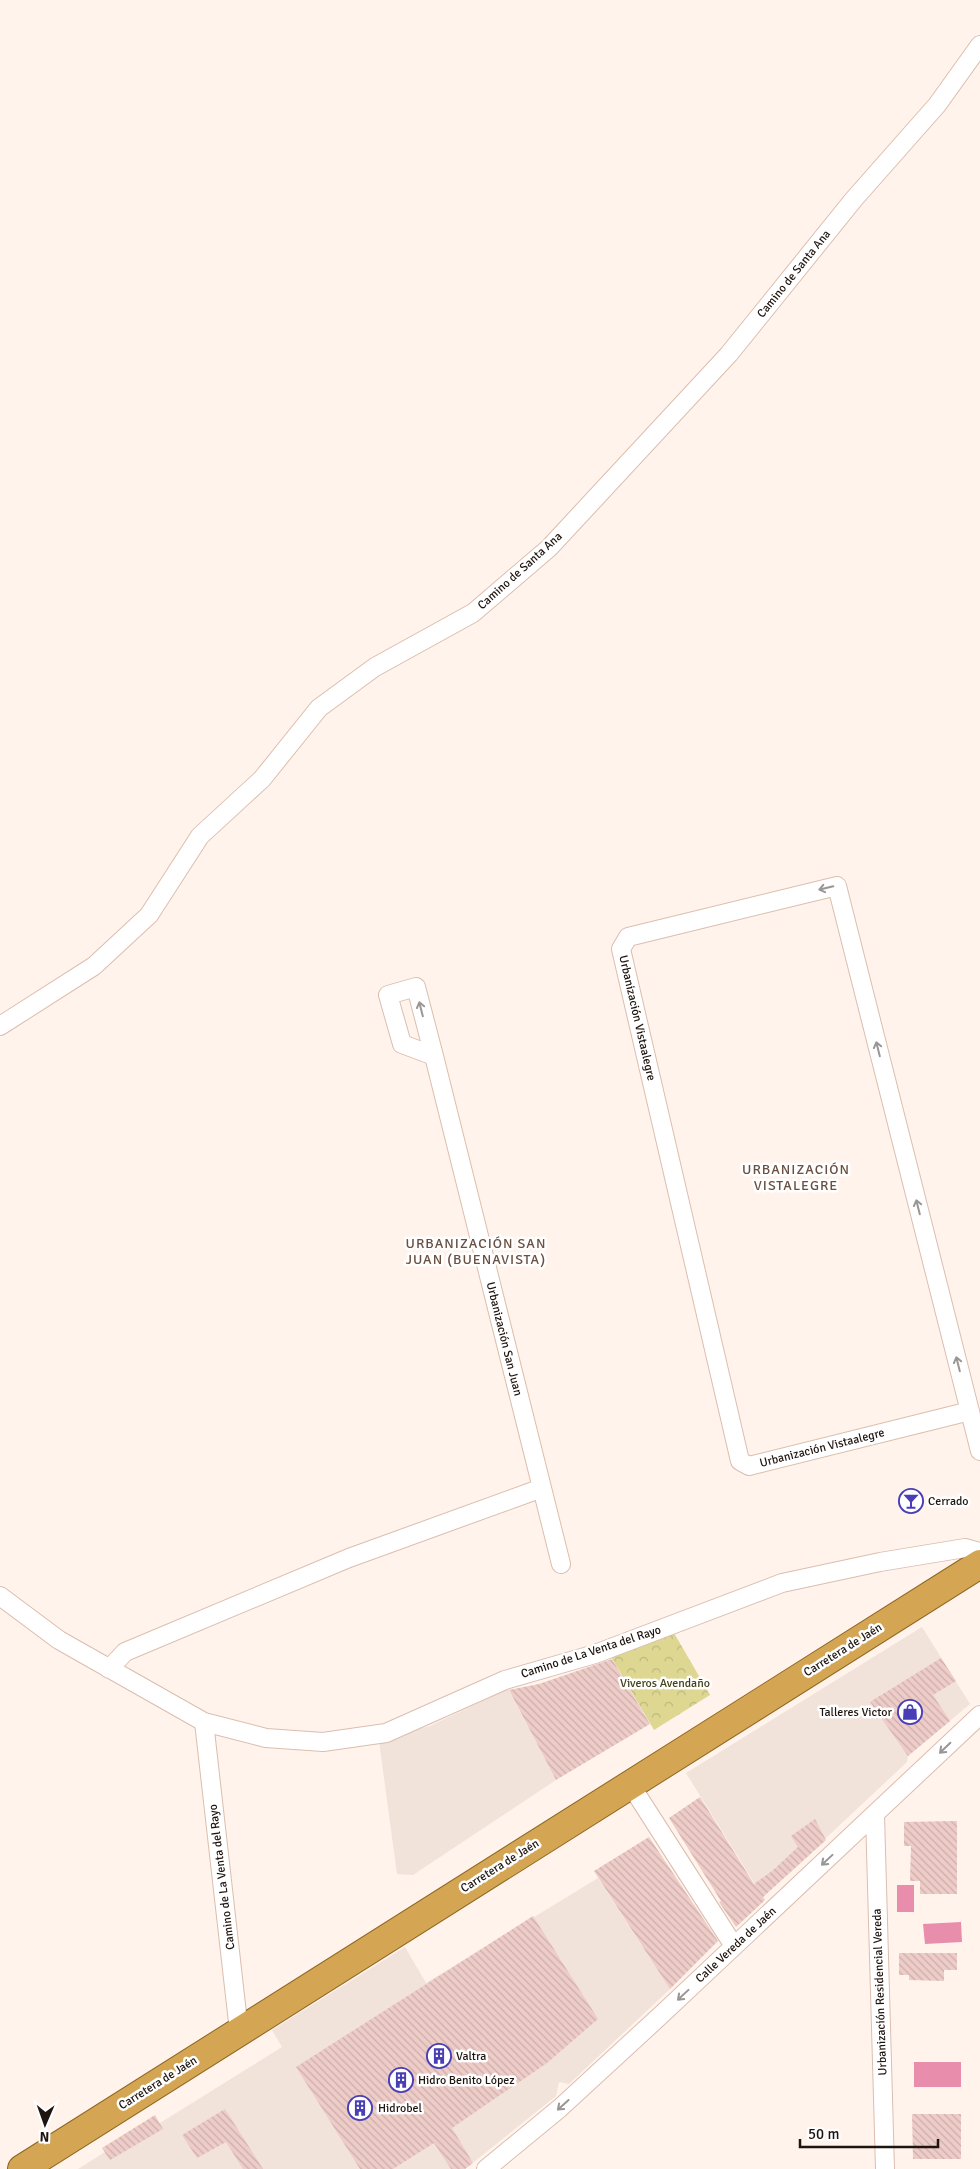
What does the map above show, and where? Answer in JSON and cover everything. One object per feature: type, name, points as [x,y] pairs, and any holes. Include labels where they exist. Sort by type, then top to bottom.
[{"type":"highway","name":"Carretera de Jaén","points":[[22,2169],[980,1564]]},
{"type":"street","name":"Camino de Santa Ana","points":[[0,1026],[94,966],[150,915],[200,836],[262,778],[319,708],[375,667],[473,613],[549,548],[729,354],[854,199],[937,105],[980,45]]},
{"type":"street","name":"Urbanización Vistaalegre","points":[[970,1411],[749,1466],[740,1460],[621,949],[628,937],[837,886],[970,1411],[980,1451]]},
{"type":"street","name":"Urbanización San Juan","points":[[434,1056],[561,1564]]},
{"type":"street","points":[[109,1669],[125,1652],[349,1558],[542,1488]]},
{"type":"street","name":"Camino de La Venta del Rayo","points":[[0,1596],[59,1640],[204,1722],[266,1738],[323,1742],[386,1733],[505,1680],[595,1654],[782,1583],[880,1562],[965,1548],[980,1552]]},
{"type":"street","name":"Calle Vereda de Jaén","points":[[486,2169],[567,2101],[980,1715]]},
{"type":"street","name":"Camino de La Venta del Rayo","points":[[204,1722],[239,2031]]},
{"type":"street","points":[[630,1784],[734,1946]]},
{"type":"street","name":"Urbanización Residencial Vereda","points":[[874,1815],[885,2169]]},
{"type":"shaded area","points":[[922,1627],[970,1704],[908,1756],[907,1762],[763,1897],[686,1773]]},
{"type":"shaded area","points":[[508,1689],[556,1780],[413,1875],[397,1874],[379,1741],[430,1726]]},
{"type":"shaded area","points":[[598,1878],[670,1989],[569,2084],[559,2082],[556,2096],[465,2169],[78,2169],[105,2152],[160,2123],[282,2047],[272,2030],[405,1947],[426,1983]]},
{"type":"shaded area","points":[[897,1885],[914,1885],[914,1912],[897,1912]]},
{"type":"shaded area","points":[[961,1922],[962,1942],[925,1944],[923,1924]]},
{"type":"shaded area","points":[[914,2062],[961,2062],[961,2087],[914,2087]]},
{"type":"green space","name":"Viveros Avendaño","points":[[674,1633],[710,1695],[654,1730],[610,1655]]},
{"type":"building","name":"Talleres Victor","points":[[941,1658],[956,1681],[933,1695],[950,1721],[908,1756],[870,1702]]},
{"type":"building","points":[[612,1659],[650,1724],[556,1780],[509,1690],[539,1684]]},
{"type":"building","points":[[700,1797],[754,1884],[772,1871],[798,1847],[791,1836],[815,1819],[826,1840],[763,1897],[765,1900],[736,1927],[669,1818]]},
{"type":"building","points":[[957,1821],[957,1894],[920,1894],[920,1881],[910,1881],[911,1846],[904,1846],[904,1822]]},
{"type":"building","points":[[649,1837],[718,1941],[670,1989],[594,1871]]},
{"type":"building","points":[[533,1916],[598,2019],[547,2063],[452,2128],[473,2163],[465,2169],[451,2169],[434,2143],[393,2169],[360,2169],[296,2067]]},
{"type":"building","points":[[899,1953],[957,1953],[957,1970],[944,1970],[944,1981],[909,1980],[909,1975],[899,1975]]},
{"type":"building","points":[[225,2109],[263,2169],[243,2169],[226,2142],[197,2158],[182,2135]]},
{"type":"building","points":[[912,2114],[961,2114],[961,2159],[913,2159]]},
{"type":"building","points":[[155,2115],[163,2129],[110,2160],[102,2148]]},
{"type":"place","name":"Cerrado","points":[[911,1501]]},
{"type":"place","name":"Talleres Victor","points":[[910,1712]]},
{"type":"place","name":"Valtra","points":[[439,2056]]},
{"type":"place","name":"Hidro Benito López","points":[[401,2080]]},
{"type":"place","name":"Hidrobel","points":[[360,2108]]},
{"type":"district","name":"URBANIZACIÓN VISTALEGRE","points":[[796,1178]]},
{"type":"district","name":"URBANIZACIÓN SAN JUAN (BUENAVISTA)","points":[[476,1252]]}]
